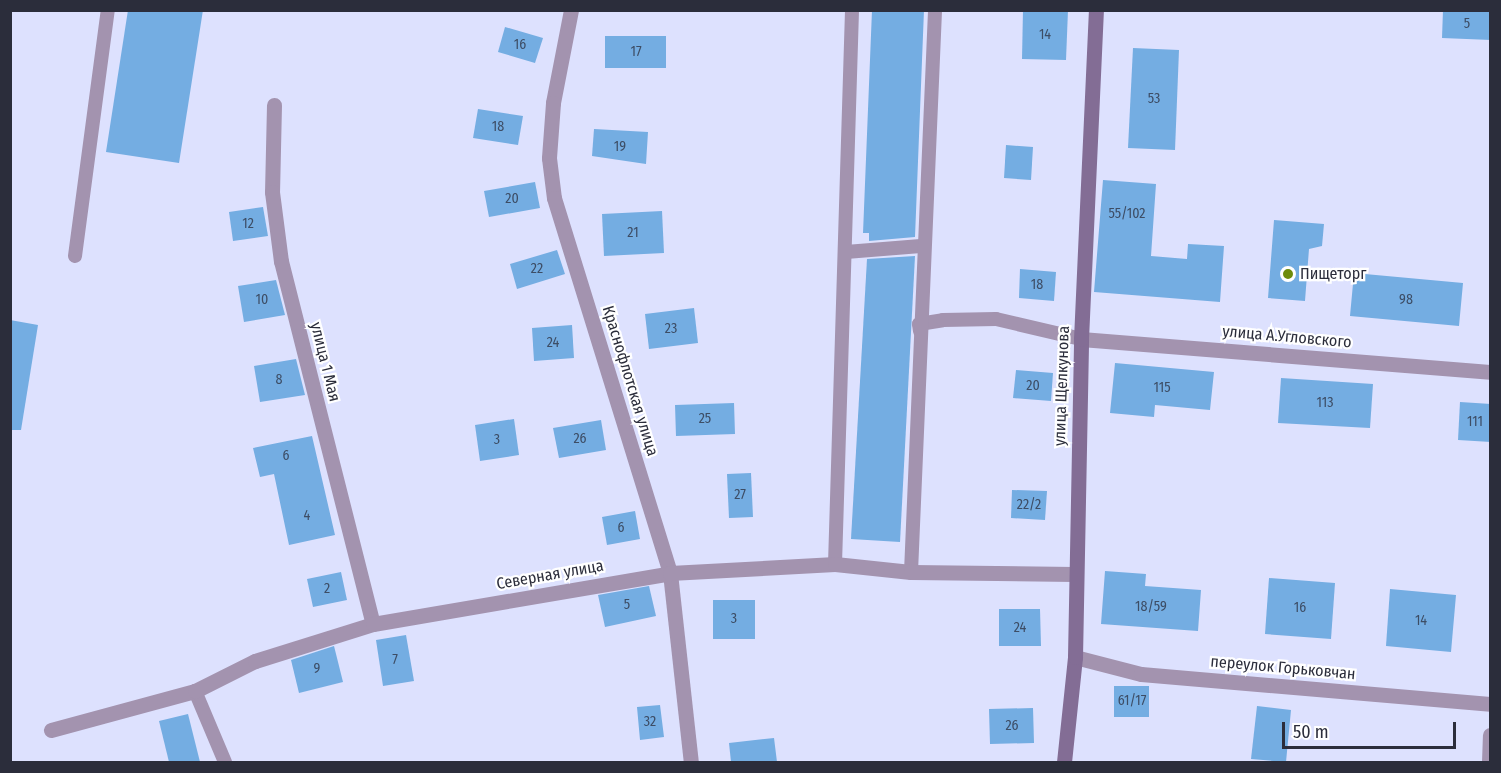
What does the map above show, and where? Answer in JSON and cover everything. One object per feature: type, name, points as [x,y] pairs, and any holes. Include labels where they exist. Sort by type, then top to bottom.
[{"type":"main road","name":"улица Щелкунова","points":[[1064,762],[1075,657],[1074,574],[1081,339],[1096,10]]},
{"type":"street","name":"Краснофлотская улица","points":[[571,10],[553,103],[549,158],[554,198],[670,573],[691,762]]},
{"type":"street","name":"улица 1 Мая","points":[[274,105],[272,192],[281,261],[373,624]]},
{"type":"street","name":"улица А.Угловского","points":[[1081,339],[1491,372]]},
{"type":"street","name":"Северная улица","points":[[51,730],[195,691],[255,661],[373,624],[670,573],[835,564],[911,572],[1074,574]]},
{"type":"street","name":"переулок Горьковчан","points":[[1075,657],[1141,674],[1491,704]]},
{"type":"street","points":[[1489,762],[1491,735]]},
{"type":"lane","points":[[75,256],[108,10]]},
{"type":"lane","points":[[835,564],[852,10]]},
{"type":"lane","points":[[911,572],[921,246],[934,10]]},
{"type":"lane","points":[[846,252],[921,246]]},
{"type":"lane","points":[[919,324],[996,319],[1081,339]]},
{"type":"lane","points":[[195,691],[225,762]]},
{"type":"building","points":[[128,10],[203,10],[179,163],[106,152]]},
{"type":"building","points":[[872,10],[924,10],[915,237],[869,241],[869,233],[863,233]]},
{"type":"building","points":[[1023,10],[1068,10],[1066,60],[1022,59]]},
{"type":"building","points":[[1443,10],[1491,10],[1491,40],[1442,38]]},
{"type":"building","points":[[505,27],[543,38],[535,63],[498,52]]},
{"type":"building","points":[[605,36],[666,36],[666,68],[605,68]]},
{"type":"building","points":[[1133,48],[1179,50],[1175,150],[1128,148]]},
{"type":"building","points":[[478,109],[523,116],[518,145],[473,138]]},
{"type":"building","points":[[594,129],[648,132],[646,164],[592,156]]},
{"type":"building","points":[[1006,145],[1033,147],[1031,180],[1004,178]]},
{"type":"building","points":[[1103,180],[1156,184],[1151,256],[1187,259],[1188,244],[1224,246],[1220,302],[1094,292]]},
{"type":"building","points":[[535,182],[540,208],[489,217],[484,191]]},
{"type":"building","points":[[263,207],[268,236],[233,241],[229,212]]},
{"type":"building","points":[[662,211],[664,253],[604,256],[602,214]]},
{"type":"building","name":"Пищеторг","points":[[1274,220],[1324,224],[1322,246],[1309,249],[1305,301],[1268,298]]},
{"type":"building","points":[[557,250],[565,274],[517,289],[510,264]]},
{"type":"building","points":[[915,256],[900,542],[851,539],[867,259]]},
{"type":"building","points":[[1020,269],[1056,272],[1054,301],[1019,298]]},
{"type":"building","points":[[1354,273],[1463,283],[1459,326],[1350,316]]},
{"type":"building","points":[[276,280],[285,315],[244,322],[238,286]]},
{"type":"building","points":[[694,308],[698,343],[649,349],[645,314]]},
{"type":"building","points":[[10,320],[38,325],[21,430],[10,430]]},
{"type":"building","points":[[572,325],[574,358],[534,361],[532,328]]},
{"type":"building","points":[[296,359],[305,395],[260,402],[254,366]]},
{"type":"building","points":[[1115,363],[1214,372],[1210,410],[1155,405],[1154,417],[1110,413]]},
{"type":"building","points":[[1016,370],[1053,373],[1051,401],[1013,398]]},
{"type":"building","points":[[1281,378],[1373,384],[1370,428],[1278,423]]},
{"type":"building","points":[[1460,402],[1491,404],[1491,442],[1458,440]]},
{"type":"building","points":[[734,403],[735,434],[676,436],[675,405]]},
{"type":"building","points":[[514,419],[519,455],[480,461],[475,425]]},
{"type":"building","points":[[601,420],[606,450],[559,458],[553,428]]},
{"type":"building","points":[[312,436],[335,535],[289,545],[274,474],[260,477],[253,448]]},
{"type":"building","points":[[751,473],[753,517],[729,518],[727,474]]},
{"type":"building","points":[[1012,490],[1047,491],[1045,520],[1011,518]]},
{"type":"building","points":[[635,511],[640,539],[607,545],[602,517]]},
{"type":"building","points":[[1105,571],[1146,574],[1145,586],[1201,590],[1198,631],[1101,624]]},
{"type":"building","points":[[341,572],[347,600],[313,607],[307,579]]},
{"type":"building","points":[[1269,578],[1335,583],[1331,639],[1265,634]]},
{"type":"building","points":[[649,586],[656,616],[605,627],[598,595]]},
{"type":"building","points":[[1390,589],[1456,595],[1451,652],[1386,646]]},
{"type":"building","points":[[713,600],[755,600],[755,639],[713,639]]},
{"type":"building","points":[[999,609],[1040,609],[1041,646],[999,646]]},
{"type":"building","points":[[406,635],[414,681],[383,686],[376,640]]},
{"type":"building","points":[[334,646],[343,682],[299,693],[291,660]]},
{"type":"building","points":[[1114,686],[1149,686],[1149,717],[1114,717]]},
{"type":"building","points":[[660,705],[664,737],[640,740],[637,707]]},
{"type":"building","points":[[1257,706],[1291,710],[1286,762],[1251,759]]},
{"type":"building","points":[[1033,708],[1034,743],[990,744],[989,709]]},
{"type":"building","points":[[188,714],[200,762],[169,762],[159,721]]},
{"type":"building","points":[[774,738],[777,762],[731,762],[729,743]]},
{"type":"place","name":"Пищеторг","points":[[1288,274]]}]
